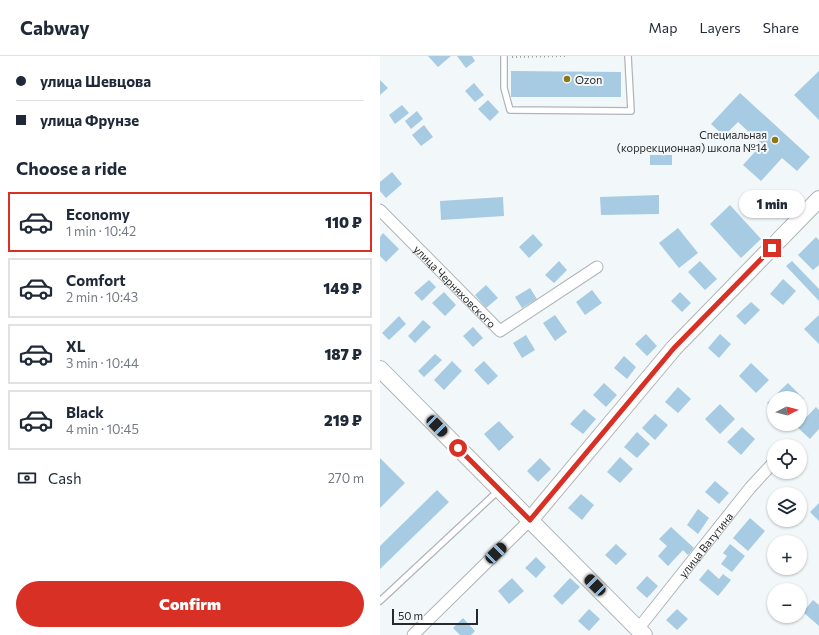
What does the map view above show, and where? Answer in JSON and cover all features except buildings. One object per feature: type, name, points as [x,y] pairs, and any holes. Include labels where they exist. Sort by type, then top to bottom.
[{"type":"street","points":[[417,634],[530,520],[674,348],[818,203]]},
{"type":"street","name":"улица Черняховского","points":[[380,210],[500,331],[598,267]]},
{"type":"street","points":[[380,369],[641,632]]},
{"type":"street","name":"улица Ватутина","points":[[641,632],[750,488],[767,470]]},
{"type":"lane","points":[[504,57],[504,88],[510,110],[631,111],[628,56]]},
{"type":"lane","points":[[380,602],[500,489]]},
{"type":"path","points":[[504,57],[565,56]]},
{"type":"place","name":"Ozon","points":[[567,79]]},
{"type":"place","name":"Специальная (коррекционная) школа №14","points":[[775,140]]},
{"type":"route","points":[[458,448],[530,520],[674,348],[772,248]]}]
